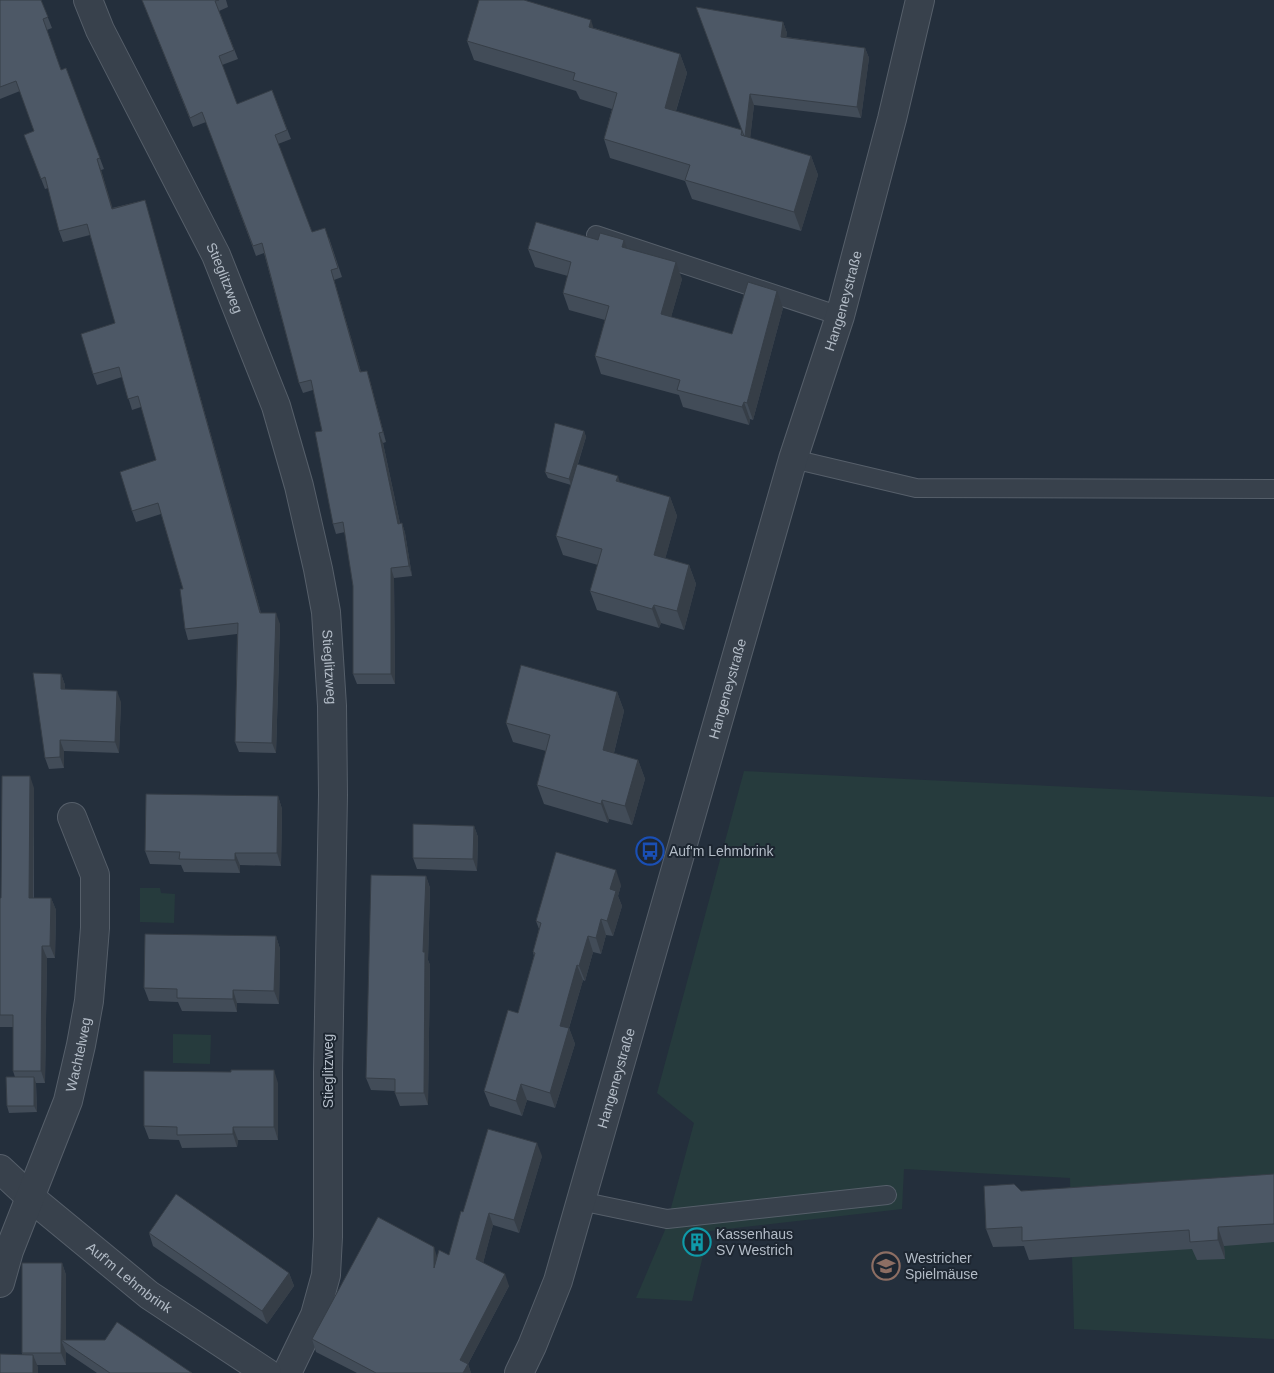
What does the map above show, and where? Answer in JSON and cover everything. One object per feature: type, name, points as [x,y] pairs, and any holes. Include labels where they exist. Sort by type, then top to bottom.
[{"type":"street","name":"Stieglitzweg","points":[[88,0],[100,30],[216,255],[276,406],[299,486],[326,612],[332,706],[328,1237],[326,1275],[315,1315],[287,1373]]},
{"type":"street","name":"Hangeneystraße","points":[[519,1373],[532,1346],[558,1280],[793,459],[840,316],[892,119],[920,0]]},
{"type":"street","name":"Wachtelweg","points":[[0,1283],[9,1251],[68,1101],[89,1000],[94,928],[95,875],[72,817]]},
{"type":"street","name":"Auf'm Lehmbrink","points":[[0,1169],[30,1197],[149,1295],[267,1373]]},
{"type":"lane","points":[[596,235],[840,316]]},
{"type":"lane","points":[[793,459],[916,488],[1274,488]]},
{"type":"lane","points":[[580,1201],[667,1219],[887,1195]]},
{"type":"green space","points":[[744,771],[1274,797],[1274,1339],[1074,1329],[1070,1178],[904,1169],[902,1209],[709,1231],[692,1301],[636,1298],[665,1230],[694,1123],[657,1093]]},
{"type":"green space","points":[[140,888],[160,888],[161,893],[175,894],[174,923],[140,922]]},
{"type":"green space","points":[[173,1034],[211,1035],[210,1064],[173,1063]]},
{"type":"building","points":[[0,0],[41,0],[48,17],[43,19],[61,70],[66,68],[100,158],[97,159],[112,209],[145,200],[260,613],[276,613],[272,743],[235,742],[238,623],[185,629],[180,589],[183,589],[158,503],[132,511],[120,472],[156,460],[138,396],[128,399],[119,367],[93,374],[81,334],[115,323],[87,224],[59,231],[45,177],[41,179],[24,135],[34,131],[16,81],[0,87]]},
{"type":"building","points":[[142,0],[219,0],[215,1],[234,50],[219,56],[237,104],[272,90],[287,130],[275,135],[312,232],[325,228],[338,268],[331,270],[360,372],[367,371],[383,432],[379,433],[398,524],[402,523],[409,566],[391,568],[391,674],[353,674],[353,586],[343,522],[333,524],[315,432],[322,431],[311,380],[299,383],[262,243],[253,246],[202,112],[190,118]]},
{"type":"building","points":[[479,0],[524,0],[591,20],[589,27],[680,54],[665,108],[742,130],[741,135],[811,156],[794,212],[685,180],[690,165],[604,139],[617,93],[573,80],[575,73],[467,41]]},
{"type":"building","points":[[696,7],[783,22],[781,37],[865,48],[857,107],[750,94],[744,136]]},
{"type":"building","points":[[536,222],[598,240],[600,233],[618,238],[624,240],[622,247],[676,262],[661,314],[732,334],[748,282],[777,291],[747,403],[744,402],[742,407],[677,390],[680,380],[595,356],[609,306],[563,293],[571,262],[528,249]]},
{"type":"building","points":[[555,423],[584,431],[569,479],[545,472]]},
{"type":"building","points":[[577,464],[618,476],[616,481],[670,497],[654,555],[689,565],[677,611],[654,605],[652,609],[590,591],[602,549],[556,536]]},
{"type":"building","points":[[521,665],[617,692],[603,750],[638,760],[625,806],[602,800],[601,804],[537,785],[550,735],[506,723]]},
{"type":"building","points":[[33,673],[61,674],[61,689],[117,691],[115,742],[60,740],[60,757],[45,758]]},
{"type":"building","points":[[2,776],[30,776],[29,898],[51,898],[50,946],[42,946],[41,1071],[13,1071],[13,1015],[0,1015]]},
{"type":"building","points":[[146,794],[278,796],[277,853],[235,853],[235,860],[179,859],[180,852],[145,851]]},
{"type":"building","points":[[413,824],[474,826],[473,859],[413,858]]},
{"type":"building","points":[[556,852],[616,870],[610,889],[616,891],[607,921],[601,919],[596,938],[588,936],[579,966],[577,965],[560,1026],[569,1028],[550,1093],[521,1084],[516,1101],[484,1091],[508,1010],[518,1013],[535,953],[533,952],[541,923],[536,921]]},
{"type":"building","points":[[371,875],[426,876],[423,952],[425,952],[424,1093],[395,1093],[395,1079],[366,1078]]},
{"type":"building","points":[[145,934],[276,936],[274,991],[233,990],[233,999],[177,998],[177,989],[144,988]]},
{"type":"building","points":[[231,1070],[274,1070],[274,1127],[233,1127],[233,1134],[177,1135],[177,1127],[144,1126],[144,1071],[231,1072]]},
{"type":"building","points":[[6,1077],[34,1077],[34,1106],[7,1106]]},
{"type":"building","points":[[488,1129],[537,1143],[514,1220],[489,1213],[476,1259],[505,1274],[460,1360],[468,1364],[463,1373],[376,1373],[312,1339],[378,1217],[434,1247],[434,1268],[439,1250],[449,1255],[461,1211],[463,1212]]},
{"type":"building","points":[[1274,1174],[1274,1224],[1218,1227],[1218,1240],[1190,1242],[1189,1230],[1022,1241],[1022,1227],[986,1229],[984,1186],[1014,1184],[1021,1191]]},
{"type":"building","points":[[176,1194],[289,1273],[262,1311],[149,1233]]},
{"type":"building","points":[[22,1263],[62,1263],[61,1353],[22,1353]]},
{"type":"building","points":[[117,1322],[192,1373],[110,1373],[61,1340],[105,1340]]},
{"type":"building","points":[[0,1354],[33,1355],[33,1373],[0,1373]]},
{"type":"place","name":"Auf'm Lehmbrink","points":[[650,851]]},
{"type":"place","name":"Kassenhaus SV Westrich","points":[[697,1242]]},
{"type":"place","name":"Westricher Spielmäuse","points":[[886,1266]]}]
